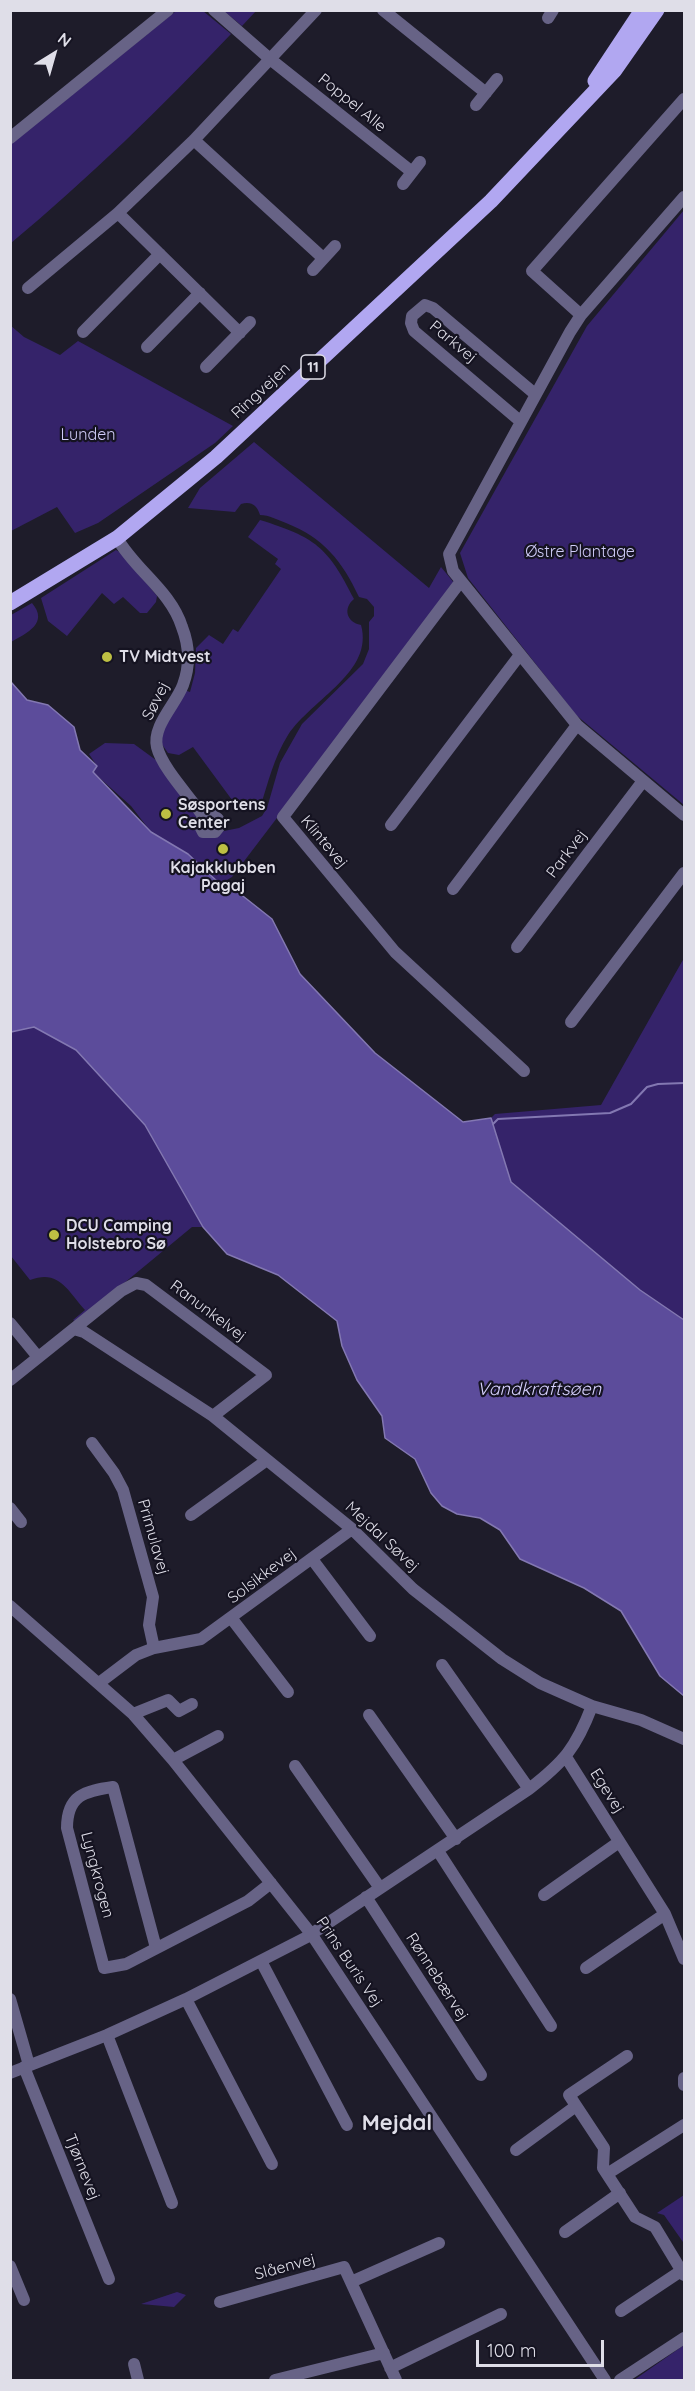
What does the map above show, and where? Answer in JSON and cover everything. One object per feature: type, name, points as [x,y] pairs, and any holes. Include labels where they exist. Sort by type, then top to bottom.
[{"type":"main road","name":"Ringvejen","points":[[586,97],[642,10]]},
{"type":"main road","name":"Ringvejen","points":[[10,603],[117,538],[216,457],[483,209],[586,97],[615,70],[657,10]]},
{"type":"street","points":[[10,138],[168,10]]},
{"type":"street","name":"Poppel Alle","points":[[214,10],[270,59],[412,172]]},
{"type":"street","points":[[28,288],[118,213],[194,140],[316,10]]},
{"type":"street","points":[[383,10],[486,93]]},
{"type":"street","points":[[476,105],[498,79]]},
{"type":"street","points":[[581,315],[532,271],[684,99]]},
{"type":"street","points":[[194,140],[323,258]]},
{"type":"street","points":[[403,184],[420,162]]},
{"type":"street","points":[[684,197],[581,315],[451,545],[449,563],[461,582],[519,656],[578,725],[684,815]]},
{"type":"street","points":[[118,213],[240,333]]},
{"type":"street","points":[[313,270],[335,246]]},
{"type":"street","points":[[83,332],[160,254]]},
{"type":"street","points":[[147,347],[200,293]]},
{"type":"street","name":"Parkvej","points":[[520,421],[414,331],[411,323],[412,316],[425,305],[433,308],[535,394]]},
{"type":"street","points":[[206,367],[250,322]]},
{"type":"street","name":"Søvej","points":[[117,538],[174,608],[183,627],[188,660],[186,674],[183,686],[161,724],[157,747],[162,758],[203,816]]},
{"type":"street","name":"Klintevej","points":[[461,582],[285,811],[283,817],[395,951],[524,1071]]},
{"type":"street","points":[[391,825],[519,656]]},
{"type":"street","points":[[453,889],[578,725]]},
{"type":"street","name":"Parkvej","points":[[517,947],[643,781]]},
{"type":"street","points":[[571,1022],[684,873]]},
{"type":"street","name":"Ranunkelvej","points":[[74,1329],[122,1291],[136,1283],[146,1285],[266,1375],[213,1416]]},
{"type":"street","points":[[10,1323],[38,1357]]},
{"type":"street","points":[[10,1380],[74,1329]]},
{"type":"street","name":"Mejdal Søvej","points":[[74,1329],[84,1332],[213,1416],[352,1529],[413,1589],[502,1659],[540,1683],[592,1706],[641,1720],[684,1739]]},
{"type":"street","name":"Primulavej","points":[[92,1443],[114,1473],[123,1490],[153,1597],[149,1625],[154,1648]]},
{"type":"street","points":[[191,1515],[267,1460]]},
{"type":"street","points":[[10,1508],[21,1522]]},
{"type":"street","name":"Solsikkevej","points":[[99,1683],[122,1664],[154,1648],[201,1639],[232,1619],[352,1529]]},
{"type":"street","name":"Solsikkevej","points":[[312,1559],[370,1636]]},
{"type":"street","name":"Prins Buris Vej","points":[[10,1606],[133,1714],[173,1760],[312,1935],[605,2380]]},
{"type":"street","name":"Solsikkevej","points":[[232,1619],[288,1692]]},
{"type":"street","points":[[442,1665],[529,1789]]},
{"type":"street","points":[[133,1714],[168,1700],[179,1711],[192,1704]]},
{"type":"street","points":[[10,2073],[107,2035],[186,1999],[312,1935],[529,1789],[566,1757],[584,1727],[592,1706]]},
{"type":"street","points":[[369,1715],[456,1839]]},
{"type":"street","points":[[173,1760],[218,1736]]},
{"type":"street","name":"Egevej","points":[[566,1757],[665,1914],[684,1959]]},
{"type":"street","points":[[295,1767],[380,1888]]},
{"type":"street","name":"Lyngkrogen","points":[[156,1948],[113,1786],[82,1794],[73,1802],[67,1813],[67,1828],[104,1968],[126,1964],[248,1901],[271,1883]]},
{"type":"street","points":[[544,1895],[619,1842]]},
{"type":"street","points":[[438,1851],[551,2025]]},
{"type":"street","name":"Rønnebærvej","points":[[366,1897],[481,2075]]},
{"type":"street","points":[[586,1968],[665,1914]]},
{"type":"street","points":[[261,1961],[347,2125]]},
{"type":"street","name":"Tjørnevej","points":[[10,1999],[27,2066],[109,2279]]},
{"type":"street","points":[[186,1999],[272,2164]]},
{"type":"street","points":[[107,2035],[172,2203]]},
{"type":"street","points":[[621,2311],[683,2271],[655,2227],[635,2217],[603,2168],[603,2148],[568,2095],[627,2056]]},
{"type":"street","points":[[684,2078],[684,2085]]},
{"type":"street","points":[[516,2150],[576,2106]]},
{"type":"street","points":[[607,2174],[684,2125]]},
{"type":"street","points":[[565,2232],[620,2193]]},
{"type":"street","points":[[396,2380],[351,2282],[439,2243]]},
{"type":"street","points":[[10,2266],[24,2300]]},
{"type":"street","name":"Slåenvej","points":[[220,2302],[344,2267],[351,2282]]},
{"type":"street","points":[[390,2368],[501,2314]]},
{"type":"street","points":[[620,2380],[684,2338]]},
{"type":"street","points":[[274,2380],[384,2353]]},
{"type":"street","points":[[134,2364],[138,2380]]},
{"type":"green space","points":[[176,11],[203,11],[231,34],[124,142],[11,243],[11,144]]},
{"type":"green space","points":[[224,11],[256,11],[242,26]]},
{"type":"green space","name":"Østre Plantage","points":[[684,210],[684,805],[576,715],[468,578],[460,553],[587,326]]},
{"type":"green space","name":"Lunden","points":[[10,325],[24,337],[60,355],[78,341],[233,426],[215,443],[98,523],[75,533],[57,507],[11,531]]},
{"type":"green space","points":[[254,442],[429,588],[441,567],[455,584],[232,877],[220,884],[188,854],[151,832],[131,806],[93,772],[97,766],[89,754],[105,743],[134,744],[160,763],[197,813],[195,826],[219,832],[239,828],[262,816],[267,808],[280,763],[302,724],[363,664],[369,649],[369,622],[374,616],[374,607],[367,599],[359,597],[346,572],[330,552],[299,529],[260,515],[255,506],[251,504],[241,504],[235,512],[188,508],[200,488]]},
{"type":"green space","points":[[260,520],[294,532],[318,546],[327,556],[345,581],[354,599],[347,610],[349,618],[361,625],[363,642],[359,657],[350,671],[299,722],[283,743],[260,808],[235,804],[193,747],[179,755],[168,753],[161,743],[162,730],[184,690],[190,692],[195,673],[196,648],[209,635],[223,644],[233,629],[238,632],[281,569],[275,564],[278,559],[248,537]]},
{"type":"green space","points":[[116,550],[123,554],[157,596],[156,602],[147,613],[140,613],[123,597],[114,604],[102,593],[67,636],[48,621],[41,598]]},
{"type":"green space","points":[[32,603],[37,610],[37,622],[29,631],[11,642],[11,615]]},
{"type":"green space","points":[[684,958],[684,1320],[640,1290],[511,1182],[491,1118],[495,1114],[601,1105]]},
{"type":"green space","points":[[34,1027],[76,1050],[145,1125],[203,1227],[192,1227],[77,1322],[73,1320],[85,1310],[62,1283],[48,1277],[30,1280],[11,1256],[10,1032]]},
{"type":"green space","points":[[684,2195],[683,2242],[664,2215],[657,2213]]},
{"type":"green space","points":[[177,2292],[186,2295],[174,2307],[141,2304]]},
{"type":"green space","points":[[684,2345],[684,2380],[634,2380]]},
{"type":"water","name":"Vandkraftsøen","points":[[11,682],[27,700],[48,705],[74,727],[80,750],[97,766],[93,772],[151,832],[188,854],[220,884],[234,889],[272,919],[300,974],[375,1053],[463,1122],[491,1118],[511,1182],[640,1290],[684,1320],[684,1696],[660,1676],[621,1611],[584,1588],[520,1559],[500,1530],[480,1518],[457,1514],[442,1506],[431,1493],[415,1459],[385,1438],[382,1416],[357,1380],[342,1346],[337,1321],[278,1275],[227,1254],[203,1227],[145,1125],[76,1050],[34,1027],[11,1032]]},
{"type":"waterway","points":[[493,1124],[498,1119],[610,1113],[631,1104],[647,1087],[658,1084],[684,1083]]},
{"type":"place","name":"TV Midtvest","points":[[107,657]]},
{"type":"place","name":"Søsportens Center","points":[[166,814]]},
{"type":"place","name":"Kajakklubben Pagaj","points":[[223,849]]},
{"type":"place","name":"DCU Camping Holstebro Sø","points":[[54,1235]]},
{"type":"district","name":"Mejdal","points":[[397,2123]]}]
